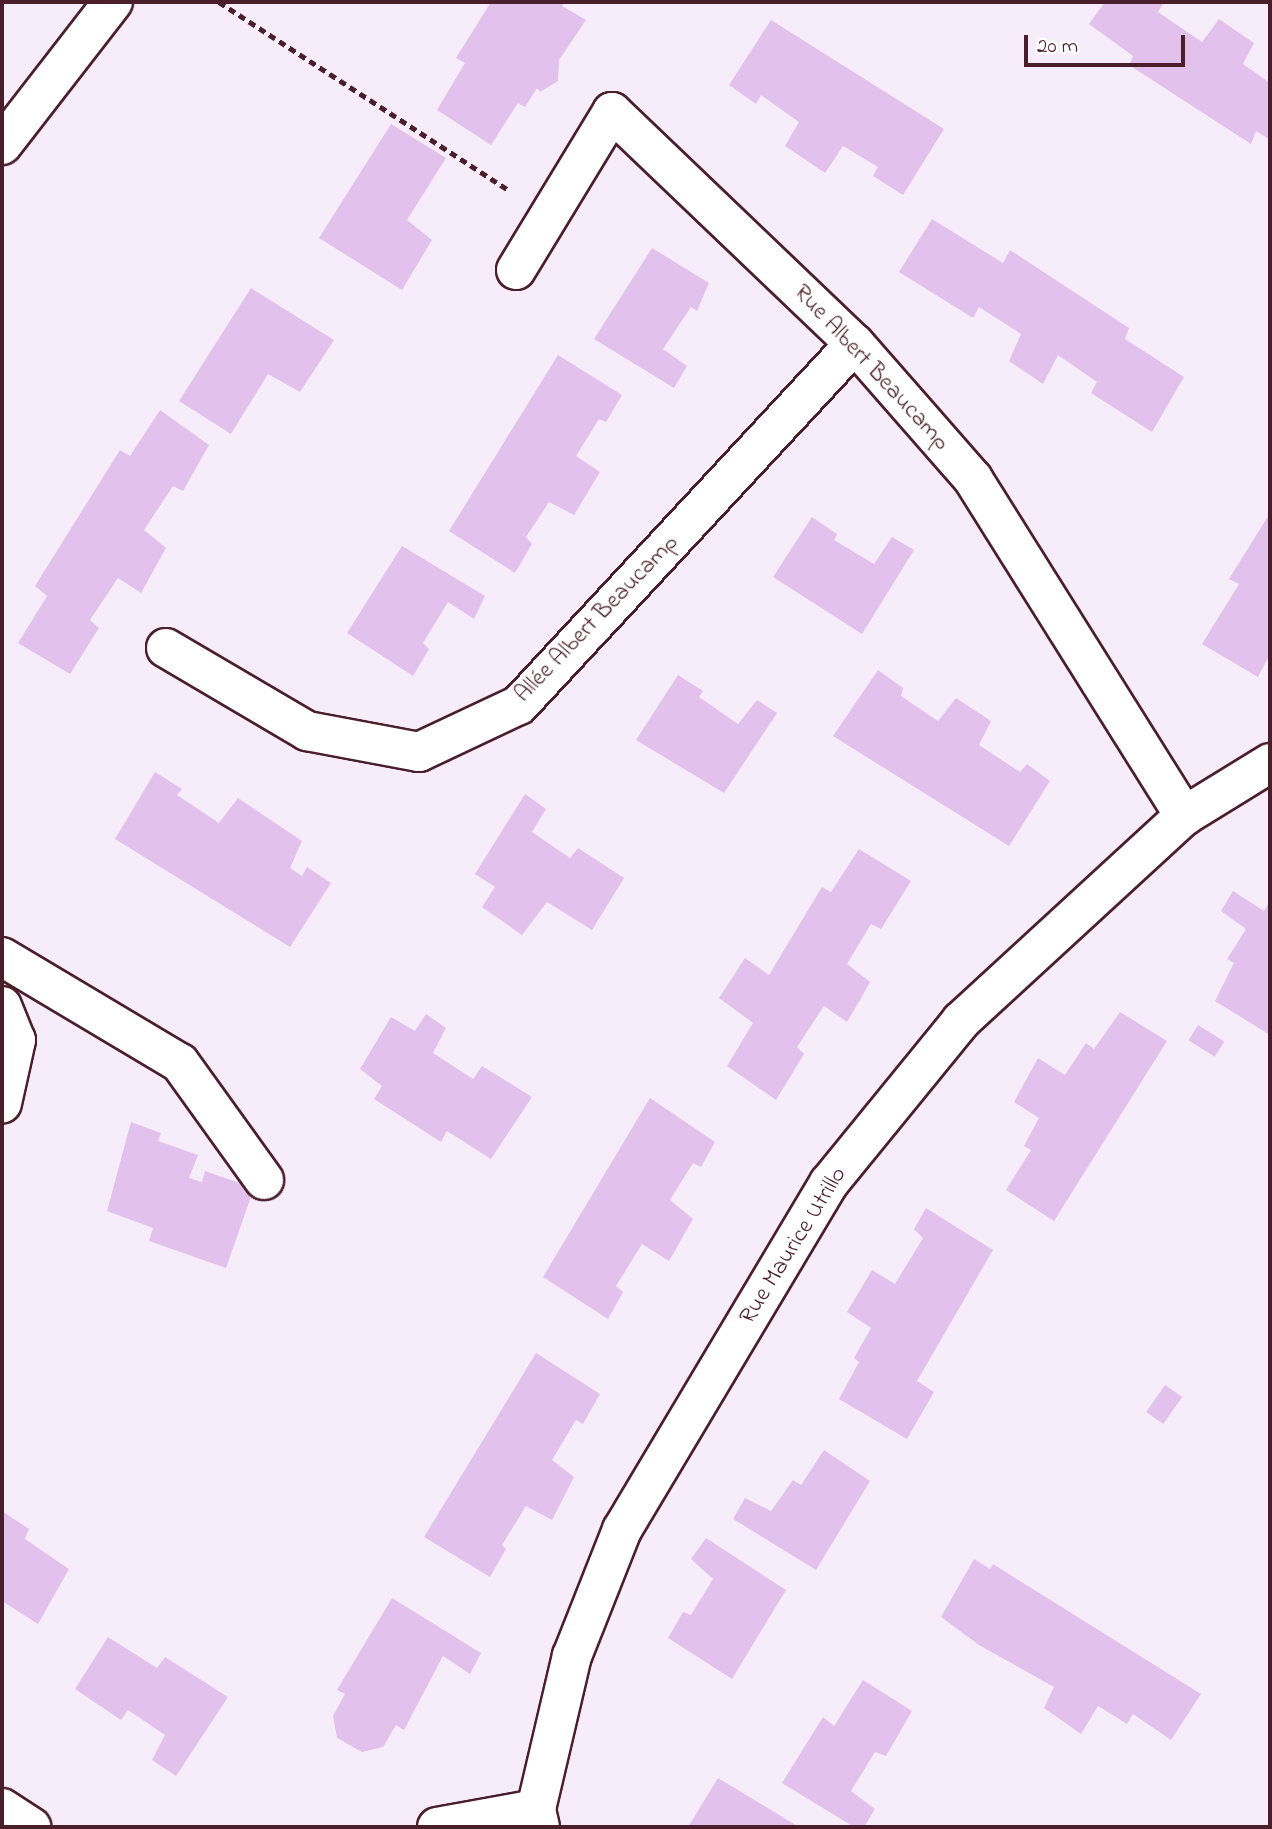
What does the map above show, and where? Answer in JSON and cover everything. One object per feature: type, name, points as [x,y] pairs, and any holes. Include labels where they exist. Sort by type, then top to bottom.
[{"type":"street","points":[[2,145],[113,2]]},
{"type":"street","name":"Rue Albert Beaucamp","points":[[516,270],[612,112],[855,344],[973,479],[1184,816]]},
{"type":"street","name":"Allée Albert Beaucamp","points":[[166,648],[307,731],[419,752],[519,705],[855,344]]},
{"type":"street","name":"Rue Maurice Utrillo","points":[[538,1818],[572,1656],[622,1530],[829,1183],[961,1021],[1184,816],[1270,763]]},
{"type":"street","points":[[2,957],[180,1063],[264,1180]]},
{"type":"street","points":[[2,1006],[16,1040],[2,1103]]},
{"type":"street","points":[[2,1808],[31,1827]]},
{"type":"street","points":[[437,1827],[538,1818]]},
{"type":"path","points":[[219,2],[549,216]]},
{"type":"building","points":[[491,2],[565,2],[562,6],[586,20],[559,60],[558,81],[540,92],[537,88],[525,107],[518,103],[491,145],[437,110],[465,63],[456,58]]},
{"type":"building","points":[[1105,2],[1164,2],[1158,12],[1202,42],[1219,19],[1254,43],[1243,64],[1270,83],[1270,140],[1256,131],[1251,144],[1129,65],[1133,56],[1089,24]]},
{"type":"building","points":[[771,20],[944,129],[903,195],[873,176],[878,167],[843,146],[825,173],[785,146],[799,122],[761,95],[756,104],[729,85]]},
{"type":"building","points":[[391,124],[446,158],[407,220],[432,240],[402,290],[319,238]]},
{"type":"building","points":[[932,219],[1003,263],[1010,250],[1129,328],[1125,339],[1184,377],[1152,432],[1091,393],[1097,382],[1058,355],[1043,384],[1009,361],[1021,334],[979,307],[973,318],[899,272]]},
{"type":"building","points":[[652,248],[709,283],[697,311],[691,307],[663,349],[687,366],[674,388],[594,339]]},
{"type":"building","points":[[251,288],[334,340],[300,392],[268,374],[231,434],[179,401]]},
{"type":"building","points":[[558,355],[622,395],[606,422],[599,419],[576,456],[600,472],[574,515],[549,502],[526,537],[532,544],[515,573],[449,531]]},
{"type":"building","points":[[160,410],[209,445],[183,491],[173,486],[144,530],[166,548],[141,593],[118,578],[90,620],[99,628],[70,674],[18,643],[47,596],[35,586],[120,450],[130,456]]},
{"type":"building","points":[[1270,513],[1270,654],[1258,677],[1202,644],[1239,584],[1229,579]]},
{"type":"building","points":[[812,517],[837,534],[834,540],[874,564],[892,537],[914,550],[862,634],[773,577]]},
{"type":"building","points":[[402,546],[485,596],[474,619],[448,602],[423,643],[429,649],[413,676],[347,633]]},
{"type":"building","points":[[878,670],[903,688],[901,696],[938,721],[956,698],[991,721],[979,745],[1020,772],[1027,764],[1050,781],[1009,846],[833,736]]},
{"type":"building","points":[[678,675],[703,691],[699,697],[738,724],[757,700],[777,713],[724,793],[636,740]]},
{"type":"building","points":[[155,772],[182,789],[177,795],[219,823],[238,798],[302,841],[290,868],[302,876],[307,867],[331,883],[290,947],[115,839]]},
{"type":"building","points":[[525,794],[546,809],[532,832],[570,858],[578,848],[624,878],[592,930],[547,902],[522,935],[482,907],[495,887],[475,874]]},
{"type":"building","points":[[859,849],[911,881],[881,929],[871,924],[847,964],[870,982],[847,1022],[824,1006],[797,1047],[804,1054],[776,1100],[727,1066],[753,1023],[719,998],[745,958],[769,975],[822,887],[831,892]]},
{"type":"building","points":[[1233,891],[1264,911],[1270,901],[1270,1035],[1215,1001],[1234,963],[1227,959],[1246,929],[1221,911]]},
{"type":"building","points":[[1120,1012],[1167,1041],[1054,1221],[1006,1190],[1031,1150],[1024,1146],[1039,1118],[1014,1102],[1038,1058],[1065,1075],[1086,1043],[1094,1049]]},
{"type":"building","points":[[426,1014],[446,1028],[433,1053],[473,1079],[482,1066],[532,1097],[491,1159],[447,1131],[441,1142],[374,1099],[382,1086],[360,1069],[391,1017],[415,1031]]},
{"type":"building","points":[[1198,1025],[1224,1041],[1215,1057],[1188,1040]]},
{"type":"building","points":[[650,1098],[715,1142],[701,1167],[693,1163],[670,1200],[693,1219],[669,1261],[642,1244],[616,1286],[623,1292],[608,1319],[543,1277]]},
{"type":"building","points":[[131,1122],[161,1133],[158,1141],[198,1155],[189,1178],[202,1182],[205,1171],[254,1188],[226,1268],[149,1241],[153,1228],[107,1211]]},
{"type":"building","points":[[926,1208],[993,1250],[917,1381],[934,1392],[907,1439],[839,1399],[859,1362],[854,1358],[871,1328],[847,1312],[872,1270],[895,1284],[923,1238],[914,1229]]},
{"type":"building","points":[[536,1353],[600,1394],[583,1424],[576,1420],[552,1460],[574,1477],[552,1520],[526,1506],[502,1545],[506,1549],[490,1577],[424,1537]]},
{"type":"building","points":[[1165,1385],[1182,1397],[1163,1424],[1146,1412]]},
{"type":"building","points":[[824,1450],[870,1481],[816,1570],[733,1519],[745,1498],[771,1511],[793,1480],[801,1485]]},
{"type":"building","points":[[2,1511],[29,1529],[25,1539],[69,1569],[38,1624],[2,1601]]},
{"type":"building","points":[[706,1538],[786,1590],[732,1679],[668,1638],[683,1612],[691,1615],[713,1579],[691,1559]]},
{"type":"building","points":[[974,1559],[990,1569],[993,1564],[1201,1694],[1171,1740],[1133,1714],[1127,1724],[1098,1706],[1081,1734],[1044,1708],[1054,1687],[979,1645],[941,1617]]},
{"type":"building","points":[[392,1598],[481,1653],[470,1674],[443,1656],[404,1730],[396,1725],[383,1747],[362,1752],[337,1738],[333,1716],[345,1694],[337,1690]]},
{"type":"building","points":[[108,1637],[157,1668],[165,1657],[228,1697],[176,1776],[152,1760],[165,1735],[128,1710],[121,1720],[75,1689]]},
{"type":"building","points":[[863,1680],[912,1711],[886,1756],[875,1752],[851,1791],[875,1809],[864,1827],[854,1827],[782,1783],[823,1717],[834,1726]]},
{"type":"building","points":[[718,1778],[799,1827],[688,1827]]}]
